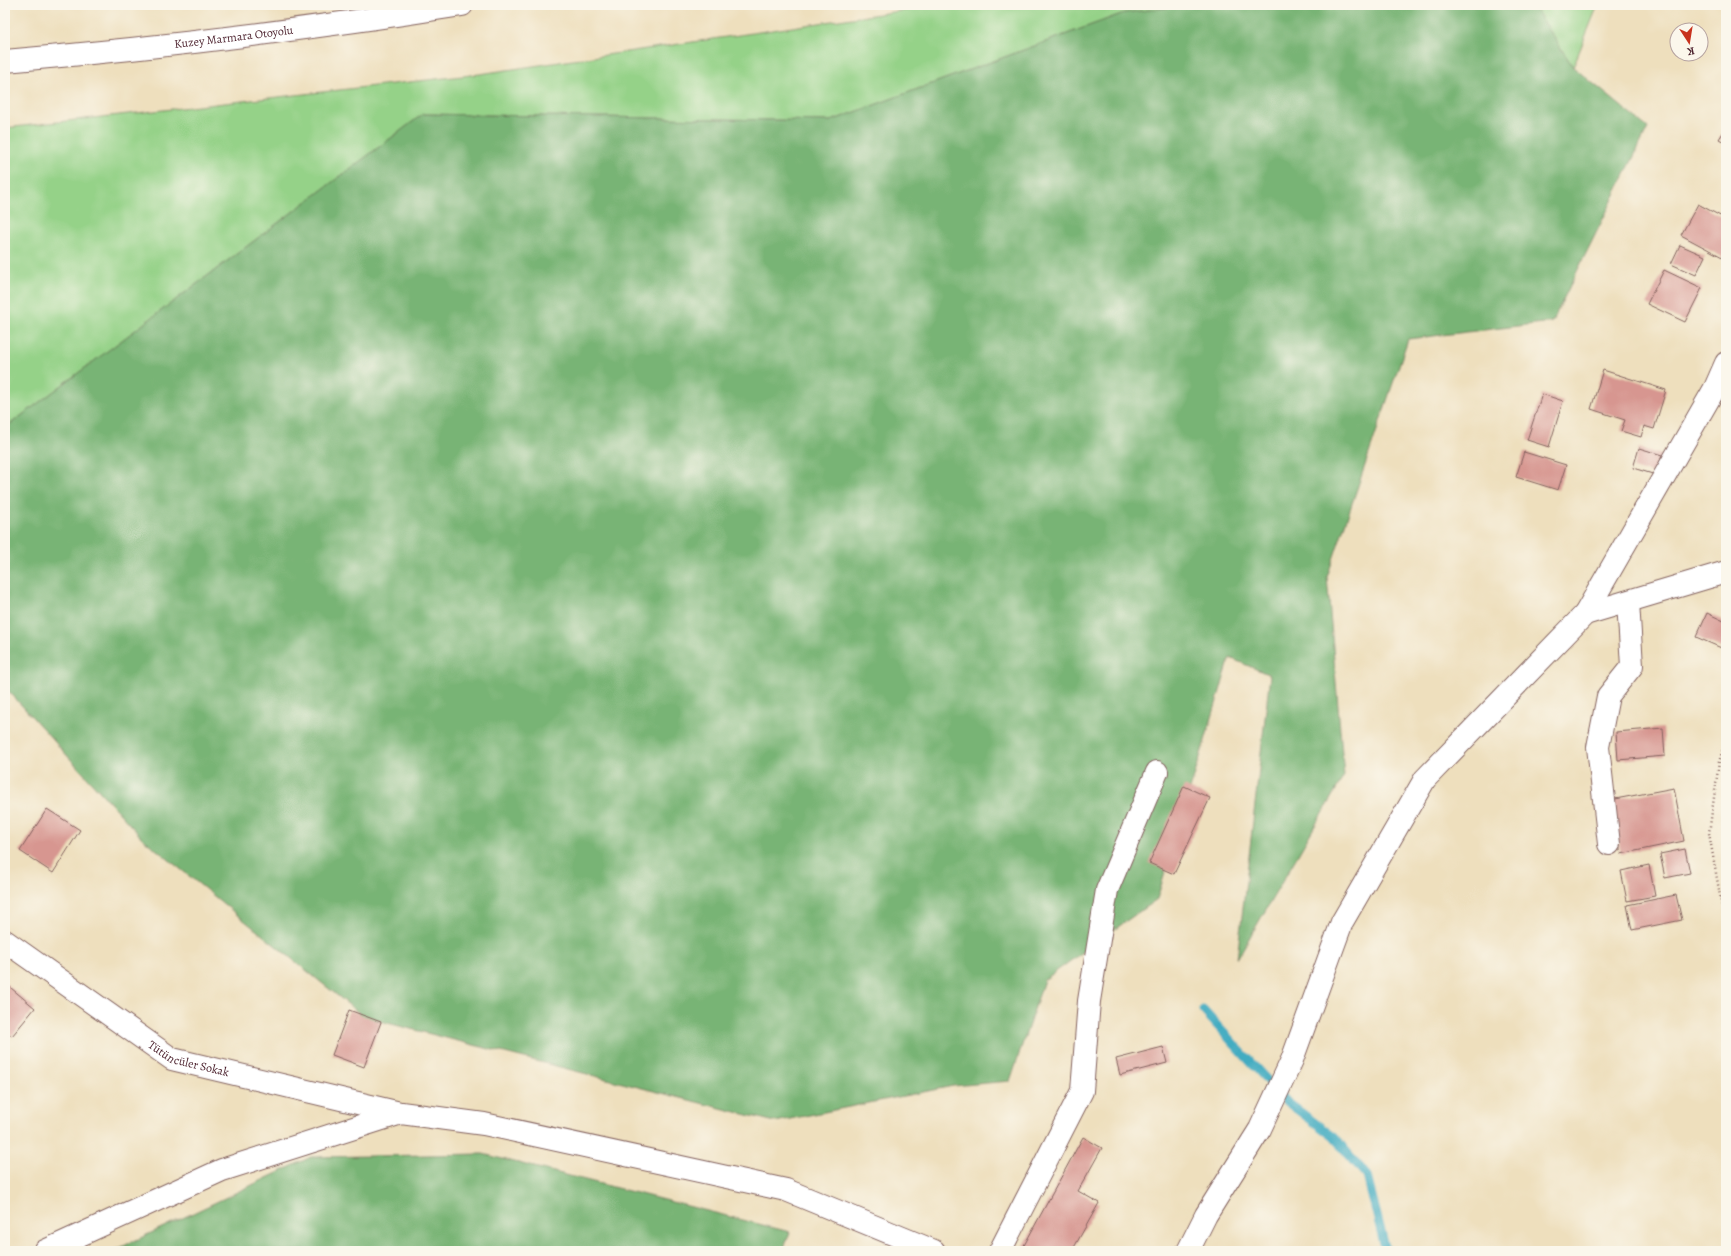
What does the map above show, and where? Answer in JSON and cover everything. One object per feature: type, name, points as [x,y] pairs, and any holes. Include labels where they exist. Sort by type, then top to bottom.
[{"type":"main road","name":"Kuzey Marmara Otoyolu","points":[[5,61],[68,56],[257,34],[462,5]]},
{"type":"main road","points":[[1188,1251],[1206,1214],[1260,1129],[1292,1060],[1342,922],[1425,780],[1585,614],[1715,388],[1726,363]]},
{"type":"main road","points":[[1585,614],[1726,572]]},
{"type":"main road","points":[[1609,844],[1598,747],[1608,696],[1632,666],[1628,602]]},
{"type":"main road","points":[[1000,1251],[1082,1091],[1089,1001],[1107,890],[1157,772]]},
{"type":"main road","name":"Tütüncüler Sokak","points":[[5,941],[172,1059],[401,1113],[484,1124],[786,1190],[934,1251]]},
{"type":"main road","points":[[45,1251],[222,1170],[401,1113]]},
{"type":"path","points":[[1726,739],[1719,762],[1709,833],[1726,930]]},
{"type":"green space","points":[[939,5],[1189,5],[1124,13],[831,121],[423,114],[5,428],[5,128],[480,74]]},
{"type":"green space","points":[[1189,5],[1533,5],[1573,67],[1648,128],[1552,322],[1408,339],[1327,577],[1344,776],[1237,959],[1270,675],[1230,658],[1157,899],[1044,980],[1010,1081],[953,1086],[775,1122],[364,1017],[142,838],[5,687],[5,428],[423,114],[831,121],[1124,13]]},
{"type":"green space","points":[[1533,5],[1598,5],[1573,67]]},
{"type":"green space","points":[[483,1154],[790,1232],[783,1251],[113,1251],[311,1157]]},
{"type":"building","points":[[1726,128],[1726,143],[1719,139]]},
{"type":"building","points":[[1698,204],[1726,219],[1726,259],[1681,235]]},
{"type":"building","points":[[1680,245],[1705,256],[1696,275],[1671,264]]},
{"type":"building","points":[[1664,270],[1702,288],[1685,322],[1647,304]]},
{"type":"building","points":[[1603,370],[1666,390],[1654,429],[1644,426],[1641,437],[1621,431],[1625,420],[1591,409]]},
{"type":"building","points":[[1542,394],[1563,401],[1549,447],[1527,440]]},
{"type":"building","points":[[1639,448],[1662,455],[1656,475],[1633,468]]},
{"type":"building","points":[[1524,452],[1566,465],[1558,490],[1516,477]]},
{"type":"building","points":[[1707,613],[1726,622],[1726,650],[1696,637]]},
{"type":"building","points":[[1663,728],[1665,756],[1618,760],[1616,732]]},
{"type":"building","points":[[1184,786],[1210,798],[1174,874],[1149,863]]},
{"type":"building","points":[[1674,788],[1684,841],[1621,854],[1610,800]]},
{"type":"building","points":[[47,809],[80,830],[53,873],[20,851]]},
{"type":"building","points":[[1685,849],[1690,873],[1665,878],[1660,854]]},
{"type":"building","points":[[1649,865],[1655,896],[1627,901],[1621,871]]},
{"type":"building","points":[[1676,895],[1682,920],[1632,930],[1627,905]]},
{"type":"building","points":[[5,983],[35,1008],[12,1036],[5,1031]]},
{"type":"building","points":[[349,1010],[381,1022],[364,1067],[332,1055]]},
{"type":"building","points":[[1163,1047],[1167,1063],[1120,1075],[1116,1059]]},
{"type":"building","points":[[1083,1137],[1102,1148],[1078,1191],[1099,1203],[1072,1251],[1021,1251]]},
{"type":"waterway","points":[[1203,1010],[1287,1102],[1334,1137],[1367,1176],[1386,1251]]}]
